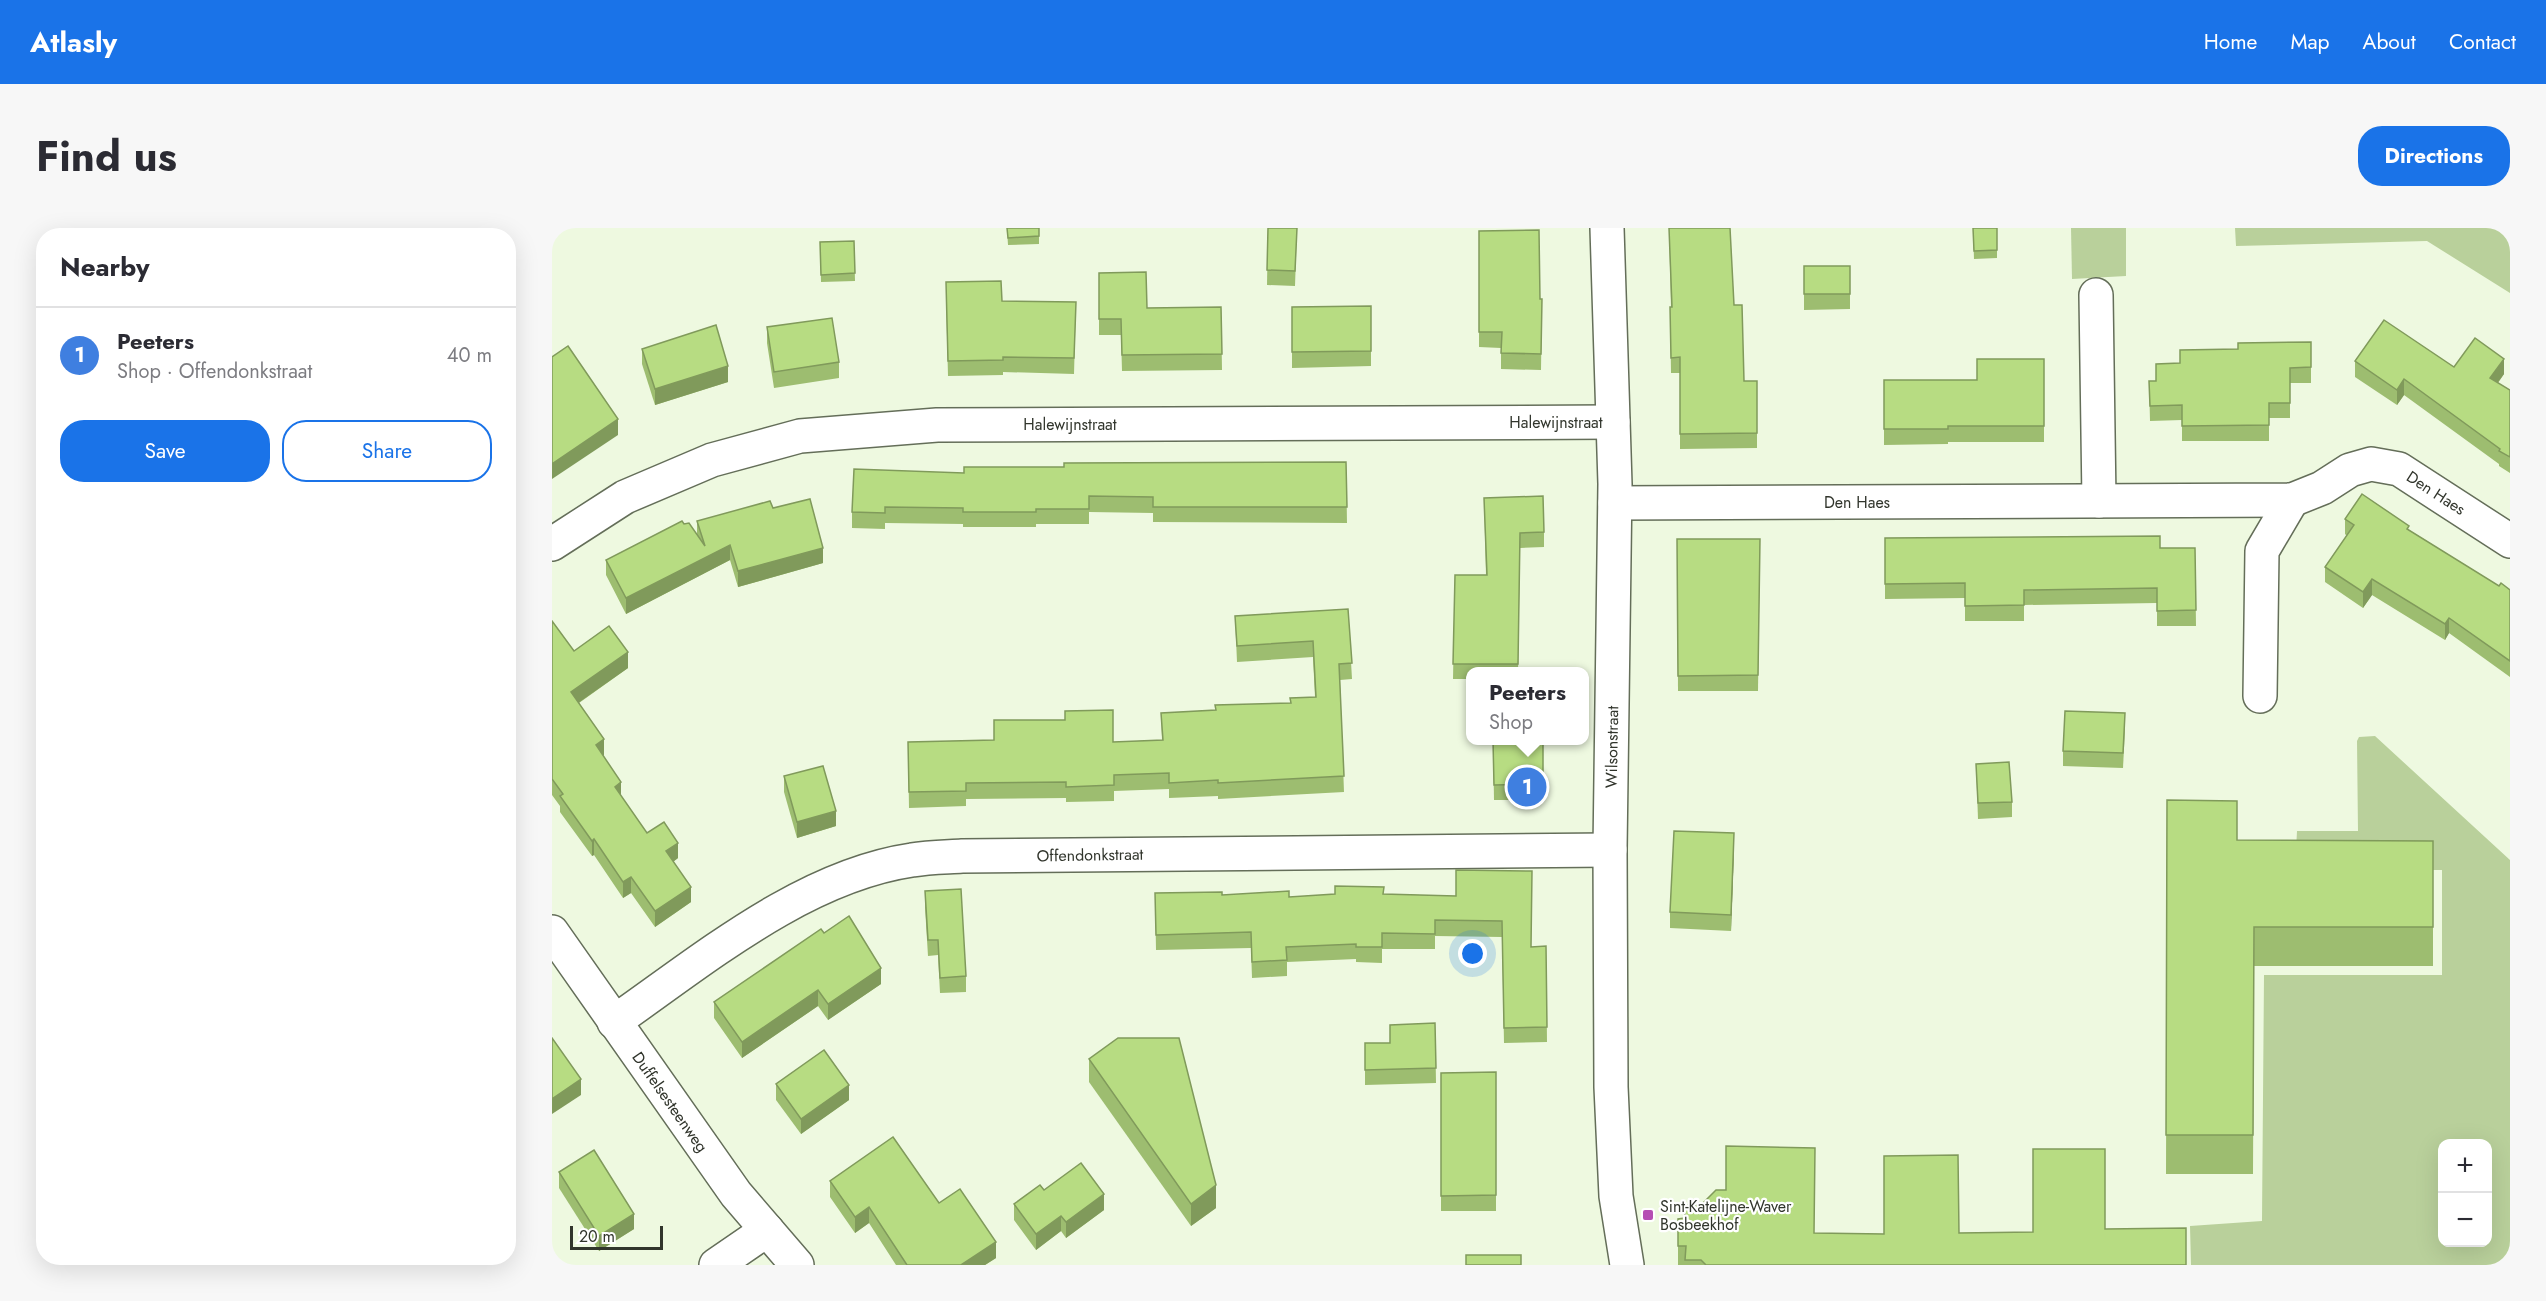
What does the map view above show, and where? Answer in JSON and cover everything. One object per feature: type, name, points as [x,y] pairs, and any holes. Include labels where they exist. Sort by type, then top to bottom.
[{"type":"street","name":"Wilsonstraat","points":[[1607,228],[1615,503],[1611,850],[1612,1155],[1627,1265]]},
{"type":"street","points":[[2096,294],[2099,501]]},
{"type":"street","name":"Halewijnstraat","points":[[552,544],[625,497],[712,460],[800,436],[937,425],[1613,422]]},
{"type":"street","name":"Den Haes","points":[[1615,503],[2292,500],[2322,488],[2350,470],[2371,464],[2399,469],[2510,541]]},
{"type":"street","points":[[2260,696],[2262,551],[2292,500]]},
{"type":"street","name":"Offendonkstraat","points":[[614,1022],[764,919],[813,891],[858,874],[911,860],[962,856],[1611,850]]},
{"type":"street","name":"Duffelsesteenweg","points":[[552,932],[736,1194],[797,1265]]},
{"type":"street","points":[[716,1265],[767,1230]]},
{"type":"green space","points":[[2071,228],[2126,228],[2126,276],[2072,279]]},
{"type":"green space","points":[[2235,228],[2510,228],[2510,293],[2427,241],[2236,246]]},
{"type":"green space","points":[[2375,736],[2510,860],[2510,1265],[2191,1265],[2190,1226],[2262,1221],[2264,975],[2442,975],[2442,870],[2295,870],[2297,831],[2358,831],[2357,741],[2359,737]]},
{"type":"building","points":[[1007,228],[1039,228],[1039,236],[1008,238]]},
{"type":"building","points":[[1268,228],[1297,228],[1295,271],[1267,270]]},
{"type":"building","points":[[1669,228],[1730,228],[1734,305],[1742,305],[1744,381],[1757,381],[1757,433],[1680,434],[1680,357],[1671,358]]},
{"type":"building","points":[[1973,228],[1997,228],[1997,250],[1974,251]]},
{"type":"building","points":[[1539,230],[1540,299],[1542,299],[1541,354],[1501,353],[1502,332],[1479,332],[1479,231]]},
{"type":"building","points":[[854,241],[855,273],[821,275],[820,242]]},
{"type":"building","points":[[1804,266],[1850,266],[1850,294],[1804,294]]},
{"type":"building","points":[[1146,272],[1147,308],[1221,307],[1222,354],[1122,355],[1121,319],[1099,319],[1099,273]]},
{"type":"building","points":[[1001,281],[1002,301],[1076,302],[1074,358],[1003,357],[1003,360],[948,361],[946,282]]},
{"type":"building","points":[[1371,306],[1371,351],[1292,352],[1292,307]]},
{"type":"building","points":[[832,318],[839,362],[774,372],[767,327]]},
{"type":"building","points":[[2384,320],[2454,367],[2475,338],[2504,359],[2490,378],[2510,390],[2510,457],[2404,379],[2397,390],[2355,361]]},
{"type":"building","points":[[716,325],[728,366],[655,389],[642,349]]},
{"type":"building","points":[[2311,342],[2311,367],[2290,368],[2290,403],[2269,403],[2269,425],[2182,426],[2182,405],[2150,406],[2149,381],[2156,381],[2156,364],[2180,363],[2180,350],[2238,349],[2238,343]]},
{"type":"building","points":[[568,346],[618,419],[552,464],[552,357]]},
{"type":"building","points":[[1977,359],[2044,359],[2044,426],[1884,429],[1884,380],[1977,380]]},
{"type":"building","points":[[1346,462],[1347,507],[1153,507],[1153,497],[1089,496],[1089,509],[963,512],[963,508],[885,507],[885,513],[852,512],[854,469],[964,473],[964,467],[1064,467],[1064,463]]},
{"type":"building","points":[[2362,494],[2409,526],[2407,529],[2499,586],[2501,583],[2510,590],[2510,661],[2449,618],[2445,624],[2372,579],[2363,592],[2325,567],[2354,525],[2345,519]]},
{"type":"building","points":[[1543,496],[1544,532],[1520,533],[1518,664],[1453,664],[1455,575],[1487,575],[1484,498]]},
{"type":"building","points":[[810,499],[823,548],[738,571],[730,545],[626,598],[606,560],[682,521],[684,524],[689,523],[705,546],[697,521],[770,501],[773,508]]},
{"type":"building","points":[[2160,536],[2160,548],[2195,548],[2196,610],[2157,611],[2157,588],[2024,590],[2024,605],[1965,606],[1965,583],[1885,584],[1885,538]]},
{"type":"building","points":[[1677,539],[1760,539],[1758,675],[1678,676]]},
{"type":"building","points":[[1348,609],[1352,663],[1339,664],[1344,776],[1218,783],[1218,780],[1169,783],[1169,773],[1114,775],[1114,785],[1066,787],[1066,782],[966,783],[966,791],[909,792],[908,742],[994,740],[994,720],[1065,720],[1065,711],[1113,710],[1113,742],[1163,740],[1161,713],[1216,710],[1215,705],[1291,703],[1290,698],[1316,697],[1313,641],[1237,646],[1235,616]]},
{"type":"building","points":[[552,621],[574,651],[609,626],[628,652],[571,692],[604,739],[596,745],[621,782],[615,787],[647,833],[664,822],[678,843],[666,851],[691,887],[655,911],[631,877],[623,882],[594,839],[592,841],[560,796],[563,794],[552,779]]},
{"type":"building","points":[[2065,711],[2125,713],[2123,753],[2063,751]]},
{"type":"building","points":[[1493,745],[1543,745],[1543,784],[1494,785]]},
{"type":"building","points":[[2009,762],[2012,802],[1978,803],[1976,764]]},
{"type":"building","points":[[823,766],[836,811],[797,822],[784,776]]},
{"type":"building","points":[[2167,800],[2237,801],[2237,840],[2433,841],[2433,927],[2254,927],[2253,1135],[2166,1135]]},
{"type":"building","points":[[1674,831],[1734,833],[1731,915],[1670,912]]},
{"type":"building","points":[[1456,870],[1532,871],[1531,947],[1546,946],[1547,1027],[1504,1028],[1502,921],[1435,920],[1435,934],[1382,933],[1382,947],[1356,947],[1356,944],[1286,947],[1287,960],[1252,962],[1251,932],[1156,935],[1155,893],[1222,892],[1222,895],[1289,891],[1289,897],[1335,894],[1335,886],[1384,887],[1383,894],[1456,896]]},
{"type":"building","points":[[961,889],[966,976],[940,978],[938,940],[928,940],[925,891]]},
{"type":"building","points":[[849,916],[881,968],[828,1004],[818,990],[742,1042],[714,1002],[821,929],[824,933]]},
{"type":"building","points":[[1435,1023],[1436,1068],[1365,1070],[1365,1043],[1390,1043],[1390,1025]]},
{"type":"building","points":[[552,1038],[581,1079],[552,1099]]},
{"type":"building","points":[[1118,1038],[1179,1038],[1216,1185],[1191,1204],[1089,1059]]},
{"type":"building","points":[[824,1050],[849,1085],[801,1119],[776,1084]]},
{"type":"building","points":[[1496,1072],[1496,1195],[1441,1196],[1441,1073]]},
{"type":"building","points":[[893,1137],[939,1203],[960,1189],[996,1242],[961,1265],[907,1265],[869,1207],[855,1217],[830,1181]]},
{"type":"building","points":[[1726,1146],[1815,1148],[1814,1233],[1884,1234],[1884,1156],[1958,1155],[1959,1233],[2033,1232],[2033,1149],[2105,1149],[2105,1229],[2186,1228],[2186,1265],[1706,1265],[1701,1260],[1685,1260],[1686,1246],[1678,1246],[1678,1219],[1685,1218],[1685,1205],[1701,1205],[1716,1190],[1726,1190]]},
{"type":"building","points":[[594,1150],[634,1214],[599,1236],[559,1172]]},
{"type":"building","points":[[1081,1163],[1104,1194],[1066,1222],[1061,1216],[1036,1234],[1014,1204],[1040,1185],[1044,1190]]},
{"type":"building","points":[[1466,1255],[1521,1255],[1521,1265],[1466,1265]]},
{"type":"place","name":"Peeters","points":[[1527,787]]},
{"type":"place","name":"Sint-Katelijne-Waver Bosbeekhof","points":[[1648,1215]]}]
